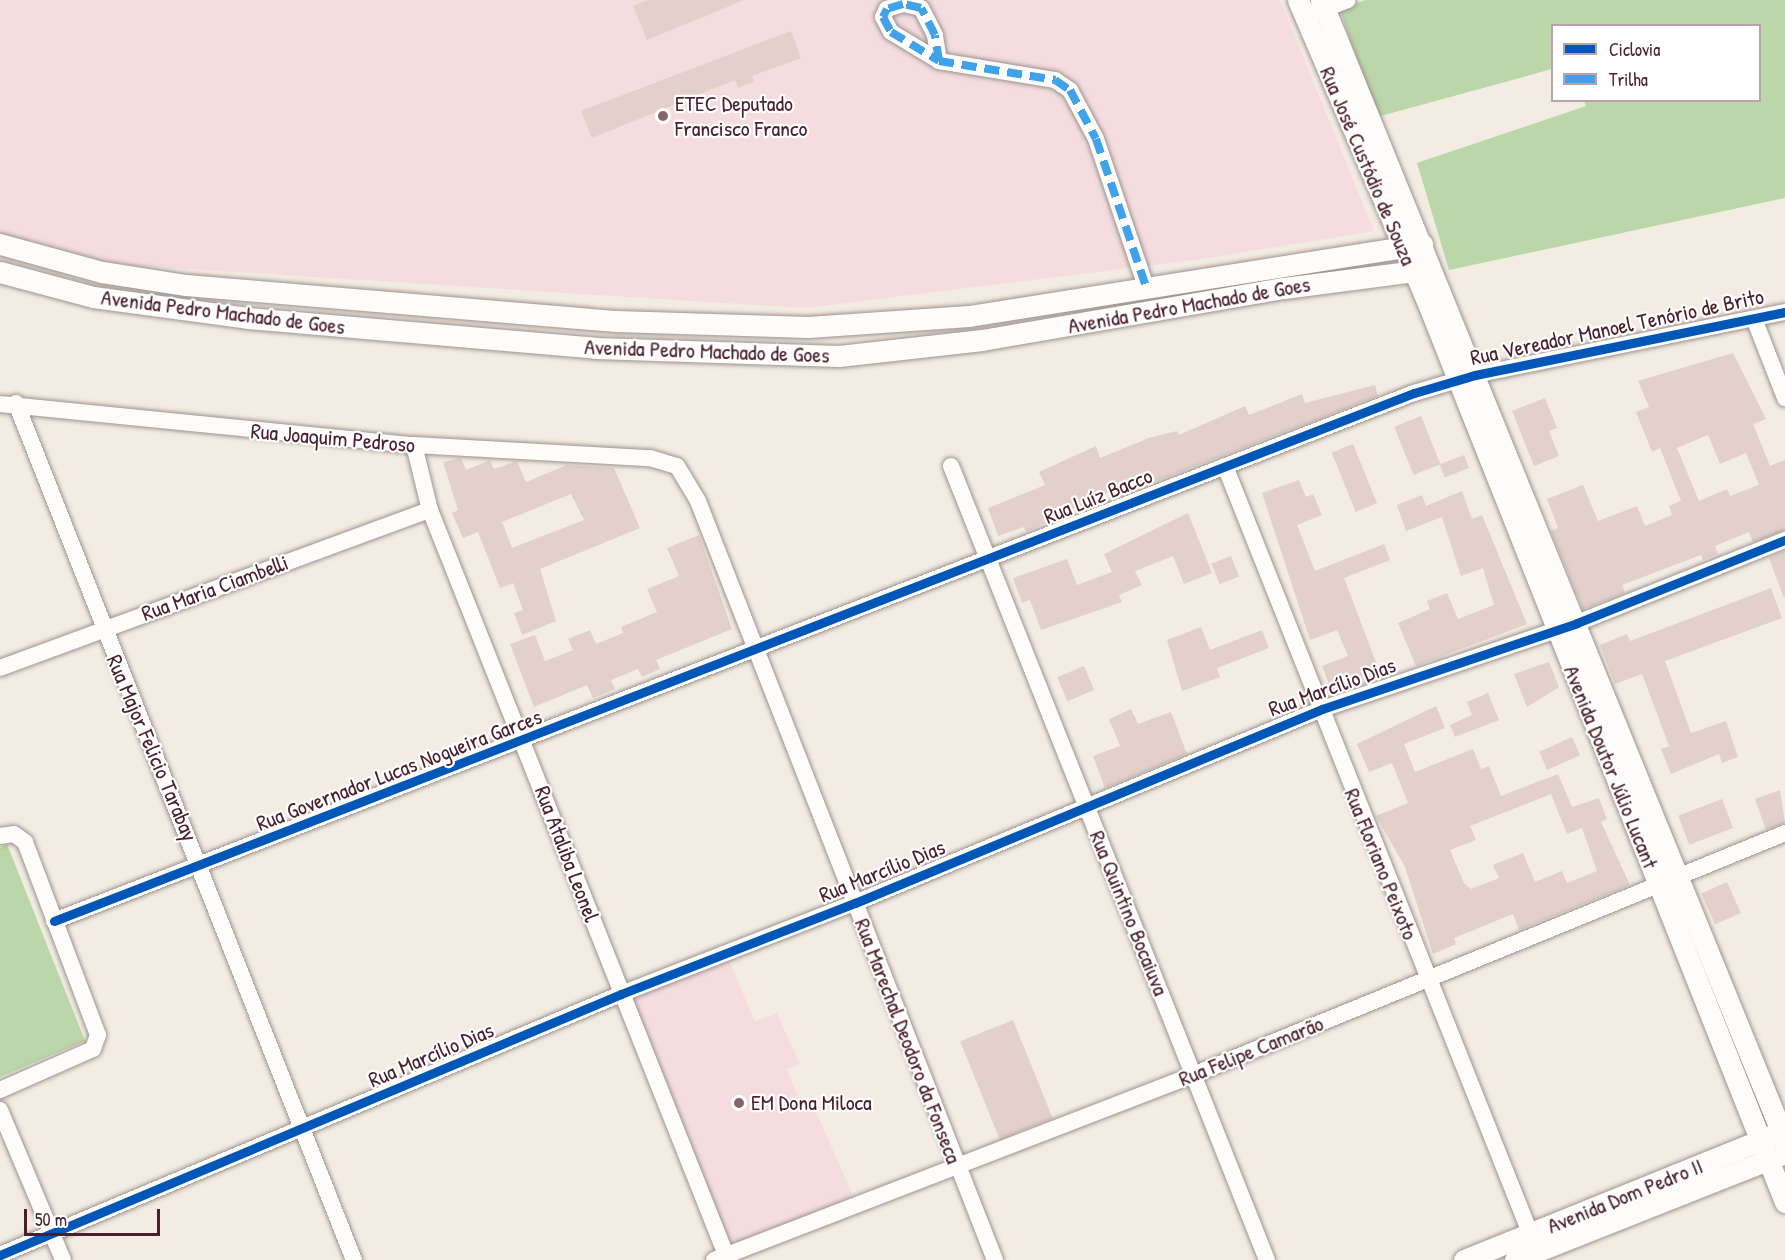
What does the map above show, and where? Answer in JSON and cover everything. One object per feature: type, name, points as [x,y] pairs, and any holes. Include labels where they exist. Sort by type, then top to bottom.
[{"type":"street","points":[[1301,8],[1348,0]]},
{"type":"street","name":"Rua José Custódio de Souza","points":[[1323,5],[1445,329]]},
{"type":"street","name":"Rua José Custódio de Souza","points":[[1301,8],[1413,246]]},
{"type":"street","points":[[939,61],[1055,80],[1070,90],[1096,139],[1148,290]]},
{"type":"street","name":"Avenida Pedro Machado de Goes","points":[[0,244],[102,272],[186,285],[648,323],[894,324],[1148,290],[1413,246]]},
{"type":"street","name":"Avenida Pedro Machado de Goes","points":[[0,272],[93,297],[248,318],[596,348],[839,356],[982,340],[1284,288],[1422,270]]},
{"type":"street","name":"Rua Vereador Manoel Tenório de Brito","points":[[1465,378],[1755,321],[1785,312]]},
{"type":"street","points":[[1755,321],[1785,398]]},
{"type":"street","name":"Avenida Doutor Júlio Lucant","points":[[1445,329],[1556,629],[1666,881],[1728,1006],[1784,1134]]},
{"type":"street","name":"Avenida Doutor Júlio Lucant","points":[[1465,378],[1577,622],[1666,881],[1709,1015],[1771,1152],[1785,1202]]},
{"type":"street","name":"Rua Luíz Bacco","points":[[757,650],[1225,466],[1465,378]]},
{"type":"street","name":"Rua Joaquim Pedroso","points":[[8,403],[165,423],[414,445],[668,461]]},
{"type":"street","name":"Rua Major Felicio Tarabay","points":[[8,403],[202,867],[354,1260]]},
{"type":"street","name":"Rua Ataliba Leonel","points":[[414,445],[430,510],[525,742],[722,1258]]},
{"type":"street","name":"Rua Marechal Deodoro da Fonseca","points":[[668,461],[685,475],[699,501],[956,1165],[995,1260]]},
{"type":"street","name":"Rua Quintino Bocaiuva","points":[[951,466],[1267,1260]]},
{"type":"street","name":"Rua Floriano Peixoto","points":[[1225,466],[1427,979],[1536,1248]]},
{"type":"street","name":"Rua Maria Ciambelli","points":[[0,668],[430,510]]},
{"type":"street","name":"Rua Marcílio Dias","points":[[0,1255],[303,1132],[621,994],[1088,809],[1322,710],[1577,622],[1785,540]]},
{"type":"street","name":"Rua Governador Lucas Nogueira Garces","points":[[54,921],[202,867],[757,650]]},
{"type":"street","name":"Rua Felipe Camarão","points":[[722,1258],[956,1165],[1193,1075],[1785,833]]},
{"type":"street","points":[[0,836],[14,834],[25,842],[98,1035],[96,1045],[0,1090]]},
{"type":"street","points":[[1709,1015],[1728,1006]]},
{"type":"street","points":[[0,1110],[63,1260]]},
{"type":"street","name":"Avenida Dom Pedro II","points":[[1515,1260],[1536,1248],[1771,1152],[1784,1134]]},
{"type":"street","name":"Avenida Dom Pedro II","points":[[1464,1260],[1536,1248]]},
{"type":"shaded area","name":"ETEC Deputado Francisco Franco","points":[[0,0],[1280,0],[1374,231],[1202,259],[805,308],[93,263],[0,232]]},
{"type":"shaded area","name":"EM Dona Miloca","points":[[726,953],[755,1022],[777,1013],[800,1065],[787,1069],[798,1098],[810,1098],[857,1205],[729,1249],[621,994]]},
{"type":"green space","points":[[1365,0],[1785,0],[1785,198],[1449,270],[1417,163],[1586,106],[1584,102],[1761,102],[1761,24],[1551,24],[1551,69],[1377,117],[1340,10]]},
{"type":"green space","points":[[7,844],[85,1041],[0,1077],[0,848]]},
{"type":"building","points":[[648,0],[744,0],[647,40],[633,6]]},
{"type":"building","points":[[791,31],[801,58],[752,76],[754,82],[738,88],[735,80],[592,138],[581,111]]},
{"type":"building","points":[[1733,353],[1766,419],[1753,424],[1770,466],[1785,460],[1785,530],[1753,542],[1749,532],[1715,546],[1718,554],[1703,560],[1701,555],[1622,585],[1625,593],[1583,609],[1551,531],[1558,528],[1547,499],[1583,485],[1598,521],[1637,506],[1645,526],[1672,515],[1669,506],[1681,501],[1660,448],[1652,452],[1636,412],[1649,407],[1638,381]],"holes":[[[1708,435],[1720,464],[1746,453],[1759,485],[1730,496],[1727,489],[1699,501],[1677,448]]]},
{"type":"building","points":[[1375,385],[1378,396],[1139,487],[1136,479],[1026,532],[1024,527],[998,536],[988,508],[1045,485],[1039,472],[1096,446],[1100,458],[1149,438],[1177,431],[1179,435],[1245,406],[1249,415],[1302,394],[1305,403]]},
{"type":"building","points":[[1545,398],[1557,428],[1549,431],[1559,456],[1534,466],[1512,411]]},
{"type":"building","points":[[1421,416],[1440,464],[1414,475],[1394,427]]},
{"type":"building","points":[[1353,444],[1377,503],[1356,512],[1332,453]]},
{"type":"building","points":[[1464,455],[1469,468],[1445,477],[1440,464]]},
{"type":"building","points":[[461,458],[466,470],[490,460],[494,469],[517,461],[526,482],[567,465],[614,468],[640,528],[540,569],[556,621],[522,635],[514,613],[523,610],[513,583],[500,588],[478,532],[463,538],[452,513],[458,510],[443,462]],"holes":[[[571,494],[584,520],[512,548],[502,522]]]},
{"type":"building","points":[[1299,480],[1306,497],[1313,494],[1322,515],[1297,525],[1315,571],[1384,544],[1390,560],[1344,578],[1382,678],[1333,694],[1322,666],[1348,656],[1337,630],[1310,640],[1262,493]]},
{"type":"building","points":[[1462,491],[1472,519],[1482,515],[1527,624],[1416,666],[1398,623],[1430,609],[1427,601],[1447,593],[1458,619],[1494,605],[1483,568],[1461,576],[1442,517],[1406,531],[1397,505],[1422,495],[1426,506]]},
{"type":"building","points":[[1188,513],[1212,573],[1184,584],[1173,556],[1135,571],[1142,585],[1119,595],[1122,602],[1041,630],[1030,600],[1022,603],[1013,578],[1067,559],[1077,585],[1112,572],[1104,554]]},
{"type":"building","points":[[699,535],[732,629],[656,660],[660,669],[642,677],[638,669],[611,680],[615,689],[593,698],[587,685],[534,707],[510,644],[535,635],[545,661],[573,650],[568,639],[590,630],[596,644],[623,633],[621,627],[657,612],[647,589],[679,576],[667,548]]},
{"type":"building","points":[[1785,551],[1785,597],[1784,598],[1769,558]]},
{"type":"building","points":[[1231,556],[1239,576],[1220,584],[1212,564]]},
{"type":"building","points":[[1771,588],[1782,618],[1665,661],[1691,733],[1726,721],[1738,757],[1722,763],[1719,754],[1671,774],[1661,749],[1669,746],[1642,674],[1615,684],[1600,645],[1627,634],[1630,641]]},
{"type":"building","points":[[1201,627],[1210,650],[1262,630],[1269,648],[1217,668],[1220,677],[1182,691],[1167,640]]},
{"type":"building","points":[[1549,662],[1559,687],[1527,707],[1514,674]]},
{"type":"building","points":[[1084,666],[1094,690],[1067,701],[1057,677]]},
{"type":"building","points":[[1488,693],[1499,720],[1455,737],[1450,725],[1472,715],[1467,702]]},
{"type":"building","points":[[1436,706],[1445,728],[1404,744],[1415,772],[1473,749],[1481,769],[1489,766],[1501,796],[1558,774],[1572,807],[1599,798],[1607,819],[1601,822],[1630,885],[1519,930],[1513,914],[1454,938],[1456,944],[1433,954],[1405,867],[1376,816],[1408,803],[1392,763],[1369,772],[1357,744]],"holes":[[[1551,794],[1567,834],[1582,828],[1597,871],[1567,883],[1562,871],[1535,882],[1523,853],[1493,865],[1499,878],[1471,889],[1464,883],[1450,850],[1476,840],[1470,826]]]},
{"type":"building","points":[[1131,709],[1138,724],[1171,712],[1187,754],[1105,788],[1093,756],[1120,746],[1109,719]]},
{"type":"building","points":[[1572,737],[1580,755],[1547,770],[1539,752]]},
{"type":"building","points":[[1780,790],[1785,823],[1766,830],[1755,799]]},
{"type":"building","points":[[1722,799],[1733,828],[1689,845],[1678,816]]},
{"type":"building","points":[[1727,882],[1741,913],[1715,924],[1701,893]]},
{"type":"building","points":[[1013,1020],[1053,1118],[1000,1140],[960,1041]]},
{"type":"marked path","points":[[939,61],[935,35],[921,8],[903,4],[887,9],[883,17],[891,32],[939,61],[1055,80],[1070,90],[1096,139],[1147,290]]},
{"type":"cycle path","points":[[54,921],[1414,393],[1475,375],[1785,312]]},
{"type":"cycle path","points":[[0,1255],[621,994],[855,903],[1322,709],[1577,623],[1785,540]]},
{"type":"place","name":"ETEC Deputado Francisco Franco","points":[[663,116]]},
{"type":"place","name":"EM Dona Miloca","points":[[739,1103]]}]
